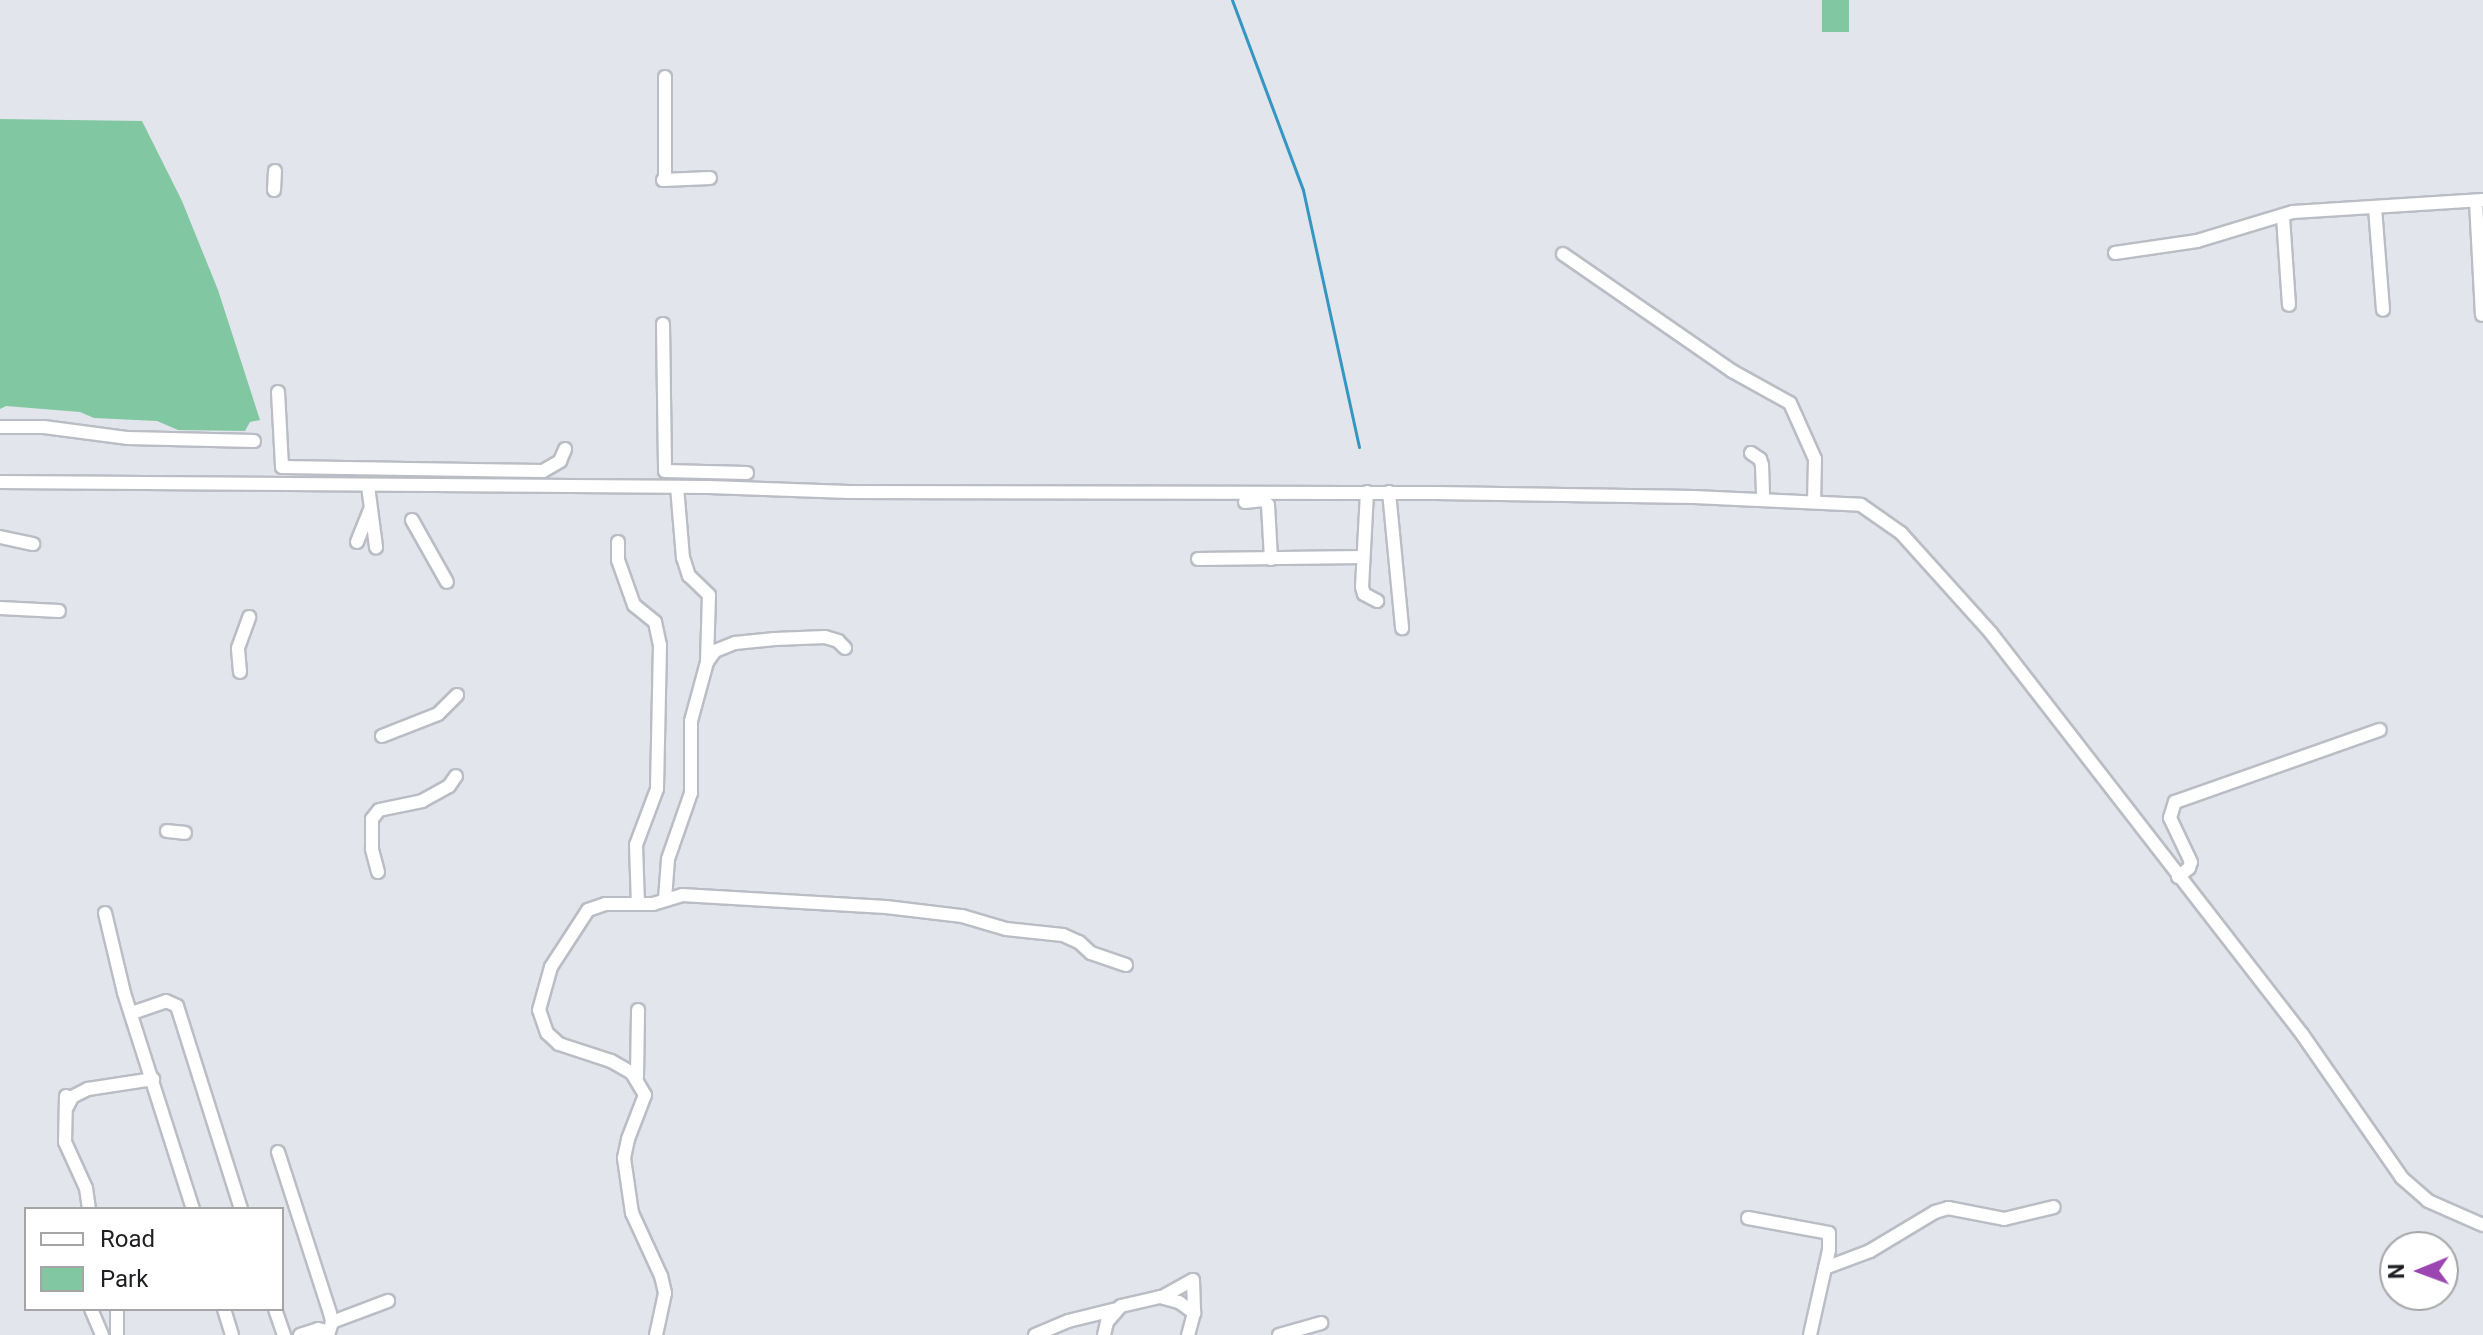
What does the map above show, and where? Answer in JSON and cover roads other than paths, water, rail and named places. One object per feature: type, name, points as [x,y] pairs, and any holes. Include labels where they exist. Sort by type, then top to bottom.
[{"type":"street","points":[[665,77],[664,180],[710,178]]},
{"type":"street","points":[[274,190],[275,171]]},
{"type":"street","points":[[2115,253],[2197,241],[2293,212],[2479,200],[2482,315]]},
{"type":"street","points":[[2375,208],[2383,310]]},
{"type":"street","points":[[2283,217],[2289,305]]},
{"type":"street","points":[[1563,254],[1732,371],[1790,403],[1815,459],[1814,502]]},
{"type":"street","points":[[663,324],[665,471],[747,473]]},
{"type":"street","points":[[278,392],[282,467],[543,471],[560,461],[565,449]]},
{"type":"street","points":[[0,427],[44,427],[128,438],[254,441]]},
{"type":"street","points":[[1751,453],[1760,459],[1762,465],[1763,500]]},
{"type":"street","points":[[0,482],[677,487],[1261,496],[1389,492],[1861,505],[1901,533],[1991,633],[2302,1034],[2402,1178],[2428,1201],[2483,1225]]},
{"type":"street","points":[[368,486],[376,547]]},
{"type":"street","points":[[357,542],[382,486]]},
{"type":"street","points":[[665,899],[668,859],[691,793],[691,721],[707,662],[709,595],[689,576],[683,558],[677,487]]},
{"type":"street","points":[[1367,492],[1364,594],[1377,601]]},
{"type":"street","points":[[1389,492],[1402,628]]},
{"type":"street","points":[[1245,502],[1261,496]]},
{"type":"street","points":[[1261,496],[1272,522],[1271,559]]},
{"type":"street","points":[[412,520],[447,582]]},
{"type":"street","points":[[0,537],[33,544]]},
{"type":"street","points":[[618,542],[618,560],[634,605],[655,622],[660,645],[657,789],[636,845],[638,904]]},
{"type":"street","points":[[1198,559],[1363,557]]},
{"type":"street","points":[[0,608],[59,611]]},
{"type":"street","points":[[240,672],[238,648],[249,617]]},
{"type":"street","points":[[707,662],[715,651],[735,643],[825,637],[838,641],[845,648]]},
{"type":"street","points":[[382,736],[438,714],[457,695]]},
{"type":"street","points":[[2178,877],[2189,868],[2191,862],[2170,818],[2175,802],[2380,730]]},
{"type":"street","points":[[378,872],[372,849],[372,819],[379,810],[422,801],[449,786],[456,776]]},
{"type":"street","points":[[167,831],[185,833]]},
{"type":"street","points":[[637,1077],[611,1061],[559,1044],[547,1033],[539,1010],[551,967],[588,910],[605,904],[638,904],[682,895],[843,903],[962,916],[1006,929],[1063,935],[1079,942],[1091,953],[1126,965]]},
{"type":"street","points":[[105,913],[132,1013],[192,1207]]},
{"type":"street","points":[[132,1013],[166,1001],[177,1006],[240,1207]]},
{"type":"street","points":[[638,1010],[637,1077],[645,1095],[624,1149],[624,1158],[632,1213],[661,1276],[665,1293],[656,1335]]},
{"type":"street","points":[[89,1207],[86,1188],[65,1142],[67,1102],[88,1089],[153,1079]]},
{"type":"street","points":[[278,1152],[329,1329]]},
{"type":"street","points":[[1825,1268],[1870,1251],[1935,1212],[1948,1208],[2004,1219],[2054,1207]]},
{"type":"street","points":[[1748,1218],[1829,1233],[1825,1268],[1810,1335]]},
{"type":"street","points":[[1035,1335],[1068,1321],[1144,1299],[1162,1297],[1193,1280],[1194,1313],[1188,1335]]},
{"type":"street","points":[[1162,1297],[1194,1313]]},
{"type":"street","points":[[300,1335],[329,1329],[388,1301]]},
{"type":"street","points":[[1104,1335],[1107,1322],[1117,1309]]},
{"type":"street","points":[[92,1311],[102,1335]]},
{"type":"street","points":[[117,1311],[117,1335]]},
{"type":"street","points":[[225,1311],[232,1335]]},
{"type":"street","points":[[276,1311],[284,1335]]},
{"type":"street","points":[[1282,1335],[1321,1323]]},
{"type":"waterway","points":[[1232,0],[1303,190],[1359,447]]}]
